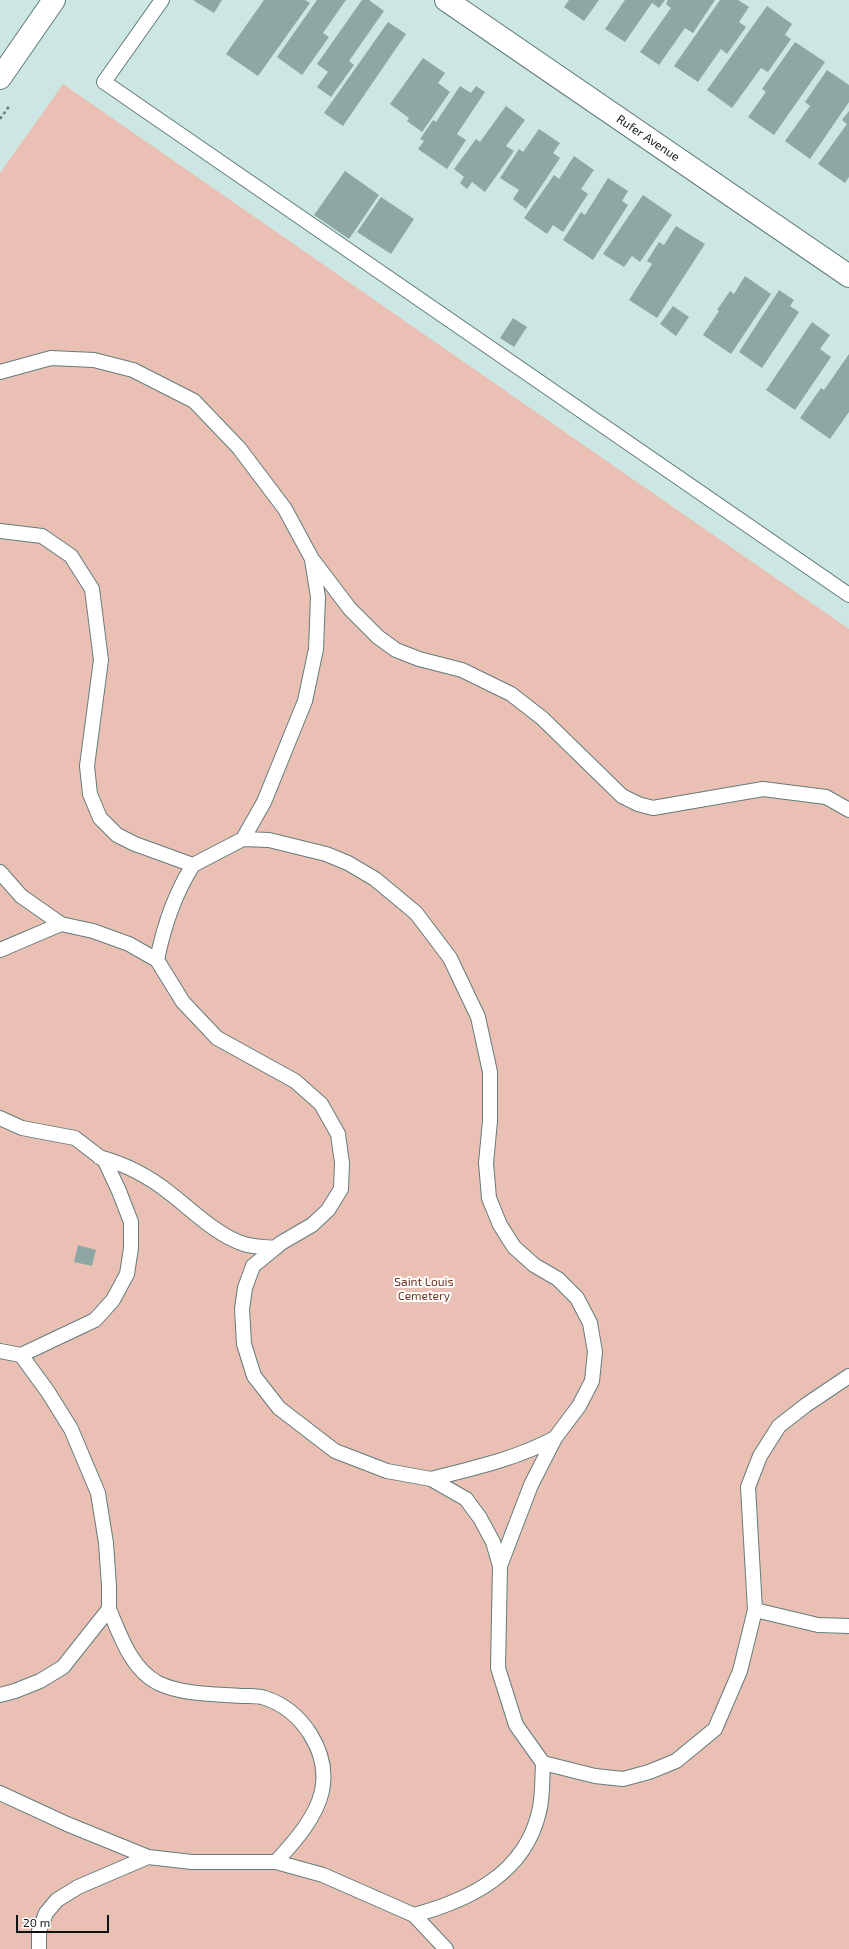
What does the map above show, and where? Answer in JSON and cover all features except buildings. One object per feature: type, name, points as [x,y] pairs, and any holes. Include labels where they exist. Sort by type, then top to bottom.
[{"type":"street","points":[[0,78],[54,0]]},
{"type":"street","name":"Rufer Avenue","points":[[446,0],[846,267]]},
{"type":"lane","points":[[162,0],[104,82],[849,596]]},
{"type":"lane","points":[[0,372],[51,358],[94,360],[133,370],[194,401],[240,448],[281,503],[312,559],[350,609],[378,637],[396,650],[419,659],[462,670],[512,694],[542,718],[622,796],[638,804],[652,808],[764,789],[826,798],[849,810]]},
{"type":"lane","points":[[0,531],[42,536],[72,556],[92,589],[101,660],[87,766],[90,794],[100,818],[117,835],[135,844],[193,865]]},
{"type":"lane","points":[[243,839],[264,802],[305,701],[316,649],[318,597],[312,559]]},
{"type":"lane","points":[[157,960],[169,910],[180,886],[193,865],[243,839],[269,840],[326,854],[348,863],[375,879],[416,913],[450,958],[478,1017],[490,1072],[490,1121],[486,1163],[489,1198],[500,1225],[514,1247],[534,1264],[558,1279],[577,1298],[590,1323],[595,1352],[592,1381],[579,1406],[555,1438],[531,1485],[500,1566]]},
{"type":"lane","points":[[0,872],[21,896],[61,924],[93,931],[129,944],[157,960],[183,1002],[217,1038],[295,1081],[321,1104],[338,1134],[342,1163],[341,1189],[328,1210],[312,1224],[274,1248],[253,1266],[245,1288],[242,1309],[244,1344],[254,1376],[279,1408],[335,1451],[387,1471],[431,1479],[466,1499],[480,1518],[493,1542],[500,1566],[498,1668],[516,1725],[543,1763],[540,1812],[532,1834],[522,1854],[506,1870],[488,1884],[443,1907],[414,1915]]},
{"type":"lane","points":[[0,950],[61,924]]},
{"type":"lane","points":[[0,1118],[22,1128],[75,1138],[105,1161],[131,1222],[131,1248],[127,1274],[113,1300],[95,1320],[21,1355],[0,1351]]},
{"type":"lane","points":[[98,1156],[117,1162],[139,1173],[169,1193],[214,1229],[244,1244],[274,1248]]},
{"type":"lane","points":[[21,1355],[48,1392],[71,1429],[98,1493],[106,1543],[110,1586],[109,1609],[123,1642],[143,1672],[158,1683],[177,1689],[264,1697],[293,1713],[304,1725],[313,1740],[320,1756],[322,1791],[313,1814],[291,1846],[276,1862]]},
{"type":"lane","points":[[543,1763],[595,1776],[623,1779],[649,1772],[676,1761],[715,1729],[740,1671],[755,1610],[748,1487],[758,1463],[779,1426],[806,1405],[849,1376]]},
{"type":"lane","points":[[431,1479],[515,1457],[535,1449],[555,1438]]},
{"type":"lane","points":[[0,1695],[40,1681],[63,1667],[109,1609]]},
{"type":"lane","points":[[755,1610],[818,1624],[849,1626]]},
{"type":"lane","points":[[0,1793],[60,1821],[148,1857],[192,1862],[276,1862],[323,1875],[414,1915],[446,1949]]},
{"type":"lane","points":[[39,1949],[39,1931],[46,1913],[57,1900],[78,1887],[148,1857]]},
{"type":"green space","name":"Saint Louis Cemetery","points":[[63,84],[849,629],[849,1949],[0,1949],[0,173]]}]
